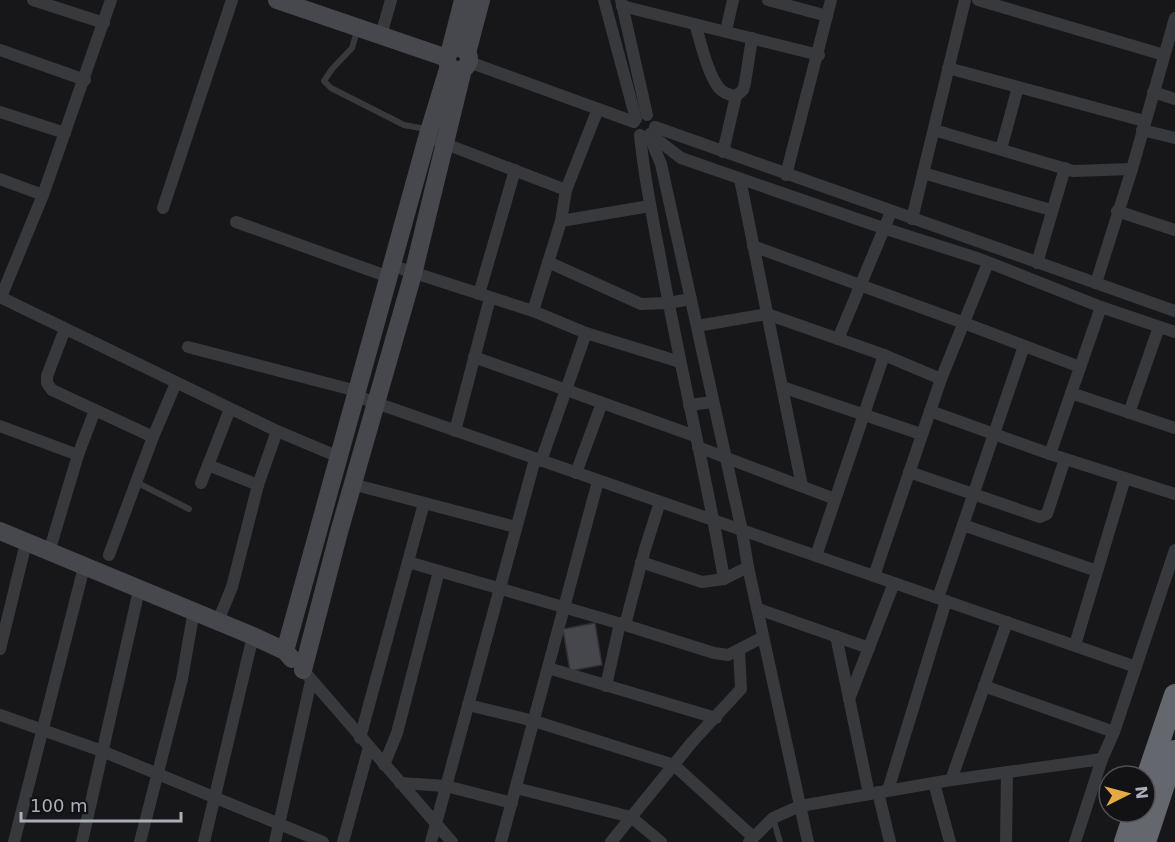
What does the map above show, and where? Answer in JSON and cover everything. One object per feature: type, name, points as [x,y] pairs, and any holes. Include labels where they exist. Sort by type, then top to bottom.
[{"type":"highway","points":[[1151,764],[1175,695]]},
{"type":"highway","points":[[1145,842],[1175,751]]},
{"type":"highway","points":[[1125,842],[1131,824]]},
{"type":"street","points":[[33,0],[104,23]]},
{"type":"street","points":[[111,0],[85,80],[1,297],[230,409],[339,457]]},
{"type":"street","points":[[163,208],[232,0]]},
{"type":"street","points":[[381,35],[391,0]]},
{"type":"street","points":[[457,60],[463,0]]},
{"type":"street","points":[[285,651],[391,272],[457,60],[481,0]]},
{"type":"street","points":[[604,0],[639,119]]},
{"type":"street","points":[[726,31],[733,0]]},
{"type":"street","points":[[768,0],[827,16]]},
{"type":"street","points":[[786,175],[819,55],[831,0]]},
{"type":"street","points":[[912,219],[966,0]]},
{"type":"street","points":[[978,0],[1164,56]]},
{"type":"street","points":[[287,2],[598,109],[639,119],[651,117],[643,169],[724,579]]},
{"type":"street","points":[[819,55],[621,3],[639,119],[635,130],[723,152],[1175,311]]},
{"type":"street","points":[[1096,283],[1132,169],[1175,18]]},
{"type":"street","points":[[695,24],[712,77],[724,93],[736,96]]},
{"type":"street","points":[[723,152],[736,96],[743,90],[745,83],[752,38]]},
{"type":"street","points":[[0,50],[85,80]]},
{"type":"street","points":[[948,68],[1143,125],[1175,138]]},
{"type":"street","points":[[1000,149],[1018,87]]},
{"type":"street","points":[[1153,92],[1175,99]]},
{"type":"street","points":[[533,310],[561,221],[566,190],[598,109]]},
{"type":"street","points":[[0,112],[65,133]]},
{"type":"street","points":[[934,130],[1065,168],[1081,171],[1132,169]]},
{"type":"street","points":[[648,133],[681,158],[984,261],[1101,307],[1175,332]]},
{"type":"street","points":[[648,133],[661,164],[808,842]]},
{"type":"street","points":[[434,136],[566,190]]},
{"type":"street","points":[[275,842],[307,675],[352,484],[412,274],[434,136]]},
{"type":"street","points":[[1037,263],[1065,168]]},
{"type":"street","points":[[454,431],[474,357],[485,296],[515,170]]},
{"type":"street","points":[[923,173],[1051,210]]},
{"type":"street","points":[[0,179],[42,195]]},
{"type":"street","points":[[740,179],[802,486]]},
{"type":"street","points":[[561,221],[650,206]]},
{"type":"street","points":[[1117,211],[1175,230]]},
{"type":"street","points":[[838,339],[891,212]]},
{"type":"street","points":[[236,222],[391,272],[412,274],[533,310],[586,333],[680,362]]},
{"type":"street","points":[[873,576],[921,434],[964,322],[984,261],[986,244]]},
{"type":"street","points":[[753,246],[964,322],[1080,367]]},
{"type":"street","points":[[548,262],[641,303],[668,303],[691,299]]},
{"type":"street","points":[[1050,454],[1101,307]]},
{"type":"street","points":[[697,326],[767,314],[884,355],[941,379]]},
{"type":"street","points":[[1129,413],[1159,327]]},
{"type":"street","points":[[65,329],[47,376],[47,382],[52,390],[153,437]]},
{"type":"street","points":[[431,842],[516,527],[538,460],[586,333]]},
{"type":"street","points":[[878,792],[942,600],[963,525],[1024,346]]},
{"type":"street","points":[[188,347],[356,393],[375,404],[1136,667]]},
{"type":"street","points":[[816,556],[884,355]]},
{"type":"street","points":[[474,357],[602,403],[697,441],[725,457],[835,499]]},
{"type":"street","points":[[109,555],[153,437],[177,383]]},
{"type":"street","points":[[782,387],[921,434]]},
{"type":"street","points":[[1071,393],[1175,428]]},
{"type":"street","points":[[689,405],[713,402]]},
{"type":"street","points":[[576,473],[602,403]]},
{"type":"street","points":[[201,483],[230,409]]},
{"type":"street","points":[[49,552],[78,454],[96,410]]},
{"type":"street","points":[[930,411],[1050,454],[1175,494]]},
{"type":"street","points":[[0,426],[78,454]]},
{"type":"street","points":[[218,621],[232,587],[258,484],[277,431]]},
{"type":"street","points":[[909,472],[1040,517],[1047,514],[1065,459]]},
{"type":"street","points":[[208,465],[258,484]]},
{"type":"street","points":[[1075,645],[1125,478]]},
{"type":"street","points":[[501,842],[598,481]]},
{"type":"street","points":[[352,484],[516,527]]},
{"type":"street","points":[[606,686],[622,624],[660,502]]},
{"type":"street","points":[[343,842],[364,743],[424,503]]},
{"type":"street","points":[[963,525],[1097,571]]},
{"type":"street","points":[[0,531],[139,590],[194,610],[285,651],[452,842]]},
{"type":"street","points":[[0,650],[26,543]]},
{"type":"street","points":[[1075,842],[1175,550]]},
{"type":"street","points":[[408,562],[728,655],[763,637]]},
{"type":"street","points":[[641,562],[702,582],[724,579],[748,567]]},
{"type":"street","points":[[14,842],[84,567]]},
{"type":"street","points":[[384,765],[397,733],[439,572]]},
{"type":"street","points":[[849,699],[894,583]]},
{"type":"street","points":[[82,842],[139,590]]},
{"type":"street","points":[[758,609],[869,648]]},
{"type":"street","points":[[140,842],[182,679],[194,610]]},
{"type":"street","points":[[951,780],[1007,622]]},
{"type":"street","points":[[204,842],[253,636]]},
{"type":"street","points":[[836,636],[849,699],[878,792],[890,842]]},
{"type":"street","points":[[611,842],[674,765],[741,689],[739,650]]},
{"type":"street","points":[[548,668],[716,718]]},
{"type":"street","points":[[984,686],[1114,732]]},
{"type":"street","points":[[468,705],[534,721],[674,765],[751,840],[773,818],[800,806],[951,780],[1102,759]]},
{"type":"street","points":[[0,715],[102,751],[323,842]]},
{"type":"street","points":[[1006,842],[1007,772]]},
{"type":"street","points":[[400,783],[446,786],[512,803]]},
{"type":"street","points":[[934,783],[950,842]]},
{"type":"street","points":[[516,788],[631,817],[661,842]]},
{"type":"lane","points":[[357,27],[352,48],[324,81],[331,88],[404,125],[434,136]]},
{"type":"lane","points":[[136,482],[189,509]]},
{"type":"lane","points":[[773,818],[780,842]]},
{"type":"building","points":[[595,623],[602,665],[570,671],[563,629]]}]
